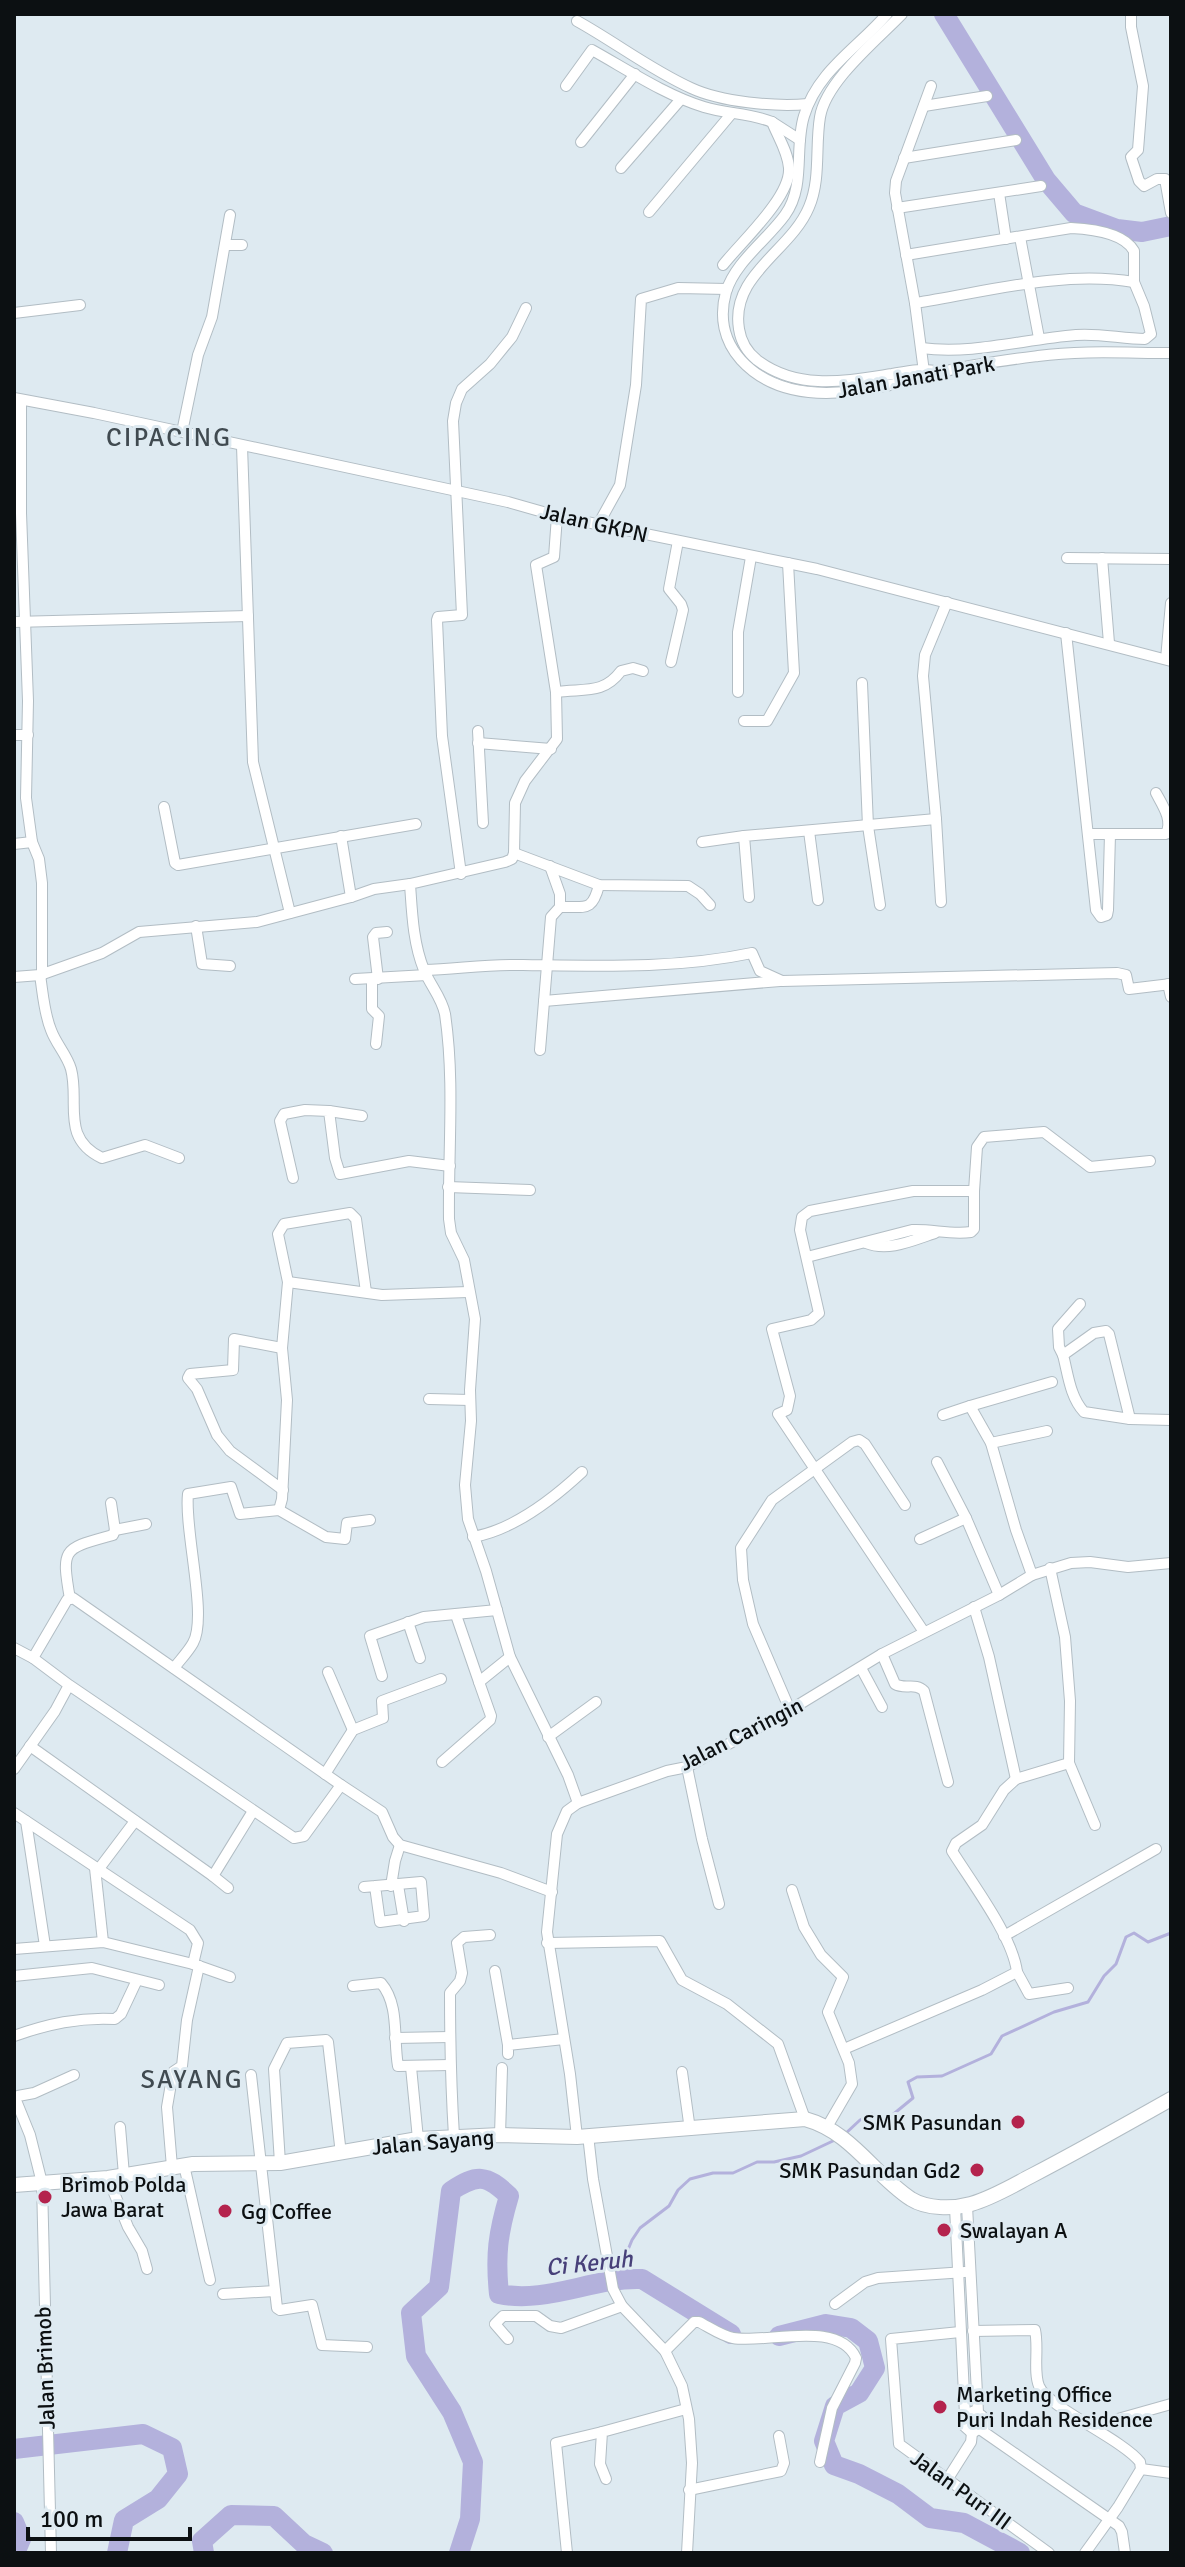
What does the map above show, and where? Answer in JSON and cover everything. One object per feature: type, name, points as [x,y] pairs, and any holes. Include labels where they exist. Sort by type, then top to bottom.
[{"type":"main road","points":[[836,2133],[909,2198],[921,2204],[961,2206],[993,2196],[1171,2099]]},
{"type":"main road","name":"Jalan Sayang","points":[[14,2185],[38,2179],[108,2178],[178,2166],[280,2163],[418,2139],[454,2136],[582,2136],[805,2119],[836,2133]]},
{"type":"street","points":[[599,523],[620,485],[636,385],[641,299],[678,288],[722,288],[734,276],[785,215],[794,199],[800,166],[800,134],[808,104],[825,75],[887,14]]},
{"type":"street","points":[[902,14],[835,82],[823,101],[811,201],[804,217],[748,284],[740,300],[737,312],[741,341],[760,362],[788,375],[818,383],[925,373],[897,208],[896,181],[931,86]]},
{"type":"street","points":[[1131,14],[1143,86],[1138,152],[1131,157],[1131,162],[1144,186],[1157,179],[1165,179],[1171,213]]},
{"type":"street","points":[[577,21],[692,88],[716,96],[785,105],[808,104]]},
{"type":"street","points":[[566,86],[592,50],[681,99],[706,108],[751,114],[800,134]]},
{"type":"street","points":[[840,60],[851,68]]},
{"type":"street","points":[[581,142],[635,74]]},
{"type":"street","points":[[924,106],[987,96]]},
{"type":"street","points":[[621,168],[681,99]]},
{"type":"street","points":[[785,105],[800,134]]},
{"type":"street","points":[[649,212],[732,113]]},
{"type":"street","points":[[723,265],[781,196],[788,181],[784,148],[772,122]]},
{"type":"street","points":[[904,158],[1016,140]]},
{"type":"street","points":[[800,166],[816,166]]},
{"type":"street","points":[[897,208],[1041,186]]},
{"type":"street","points":[[999,193],[1006,239]]},
{"type":"street","points":[[182,432],[198,355],[212,317],[230,215]]},
{"type":"street","points":[[906,255],[1071,228],[1087,229],[1124,240],[1134,251],[1134,282],[1151,334],[1149,338],[1099,334],[1039,338],[958,351],[921,348]]},
{"type":"street","points":[[1020,237],[1039,338]]},
{"type":"street","points":[[225,245],[242,245]]},
{"type":"street","points":[[915,303],[1097,278],[1134,282]]},
{"type":"street","name":"Jalan Janati Park","points":[[722,288],[725,335],[730,348],[768,381],[810,392],[834,393],[925,373],[1039,355],[1075,352],[1171,353]]},
{"type":"street","points":[[14,313],[80,305]]},
{"type":"street","points":[[461,874],[442,736],[437,620],[438,617],[462,615],[453,421],[462,389],[490,364],[512,337],[526,308]]},
{"type":"street","points":[[18,399],[18,488],[26,622],[26,798],[42,883],[41,975],[44,1011],[51,1032],[71,1066],[74,1084],[72,1108],[80,1139],[102,1158],[145,1145],[179,1158]]},
{"type":"street","name":"Jalan GKPN","points":[[18,399],[788,563],[1168,660]]},
{"type":"street","points":[[242,446],[253,762],[290,913]]},
{"type":"street","points":[[14,977],[41,975],[102,953],[139,932],[257,922],[374,889],[461,874],[512,859],[515,803],[529,776],[557,739],[556,692],[536,565],[554,557],[557,516]]},
{"type":"street","points":[[671,662],[683,610],[669,589],[678,541]]},
{"type":"street","points":[[738,692],[738,632],[751,557]]},
{"type":"street","points":[[1067,558],[1171,559]]},
{"type":"street","points":[[1102,558],[1109,643]]},
{"type":"street","points":[[744,721],[767,721],[794,673],[788,563]]},
{"type":"street","points":[[941,902],[923,676],[925,655],[947,602]]},
{"type":"street","points":[[1168,660],[1171,603]]},
{"type":"street","points":[[14,622],[248,616]]},
{"type":"street","points":[[1066,633],[1096,910],[1101,917],[1107,915],[1108,910],[1110,834]]},
{"type":"street","points":[[556,692],[601,689],[621,671],[633,668],[643,671]]},
{"type":"street","points":[[862,683],[868,826],[880,905]]},
{"type":"street","points":[[14,735],[28,735]]},
{"type":"street","points":[[483,823],[478,737],[551,749]]},
{"type":"street","points":[[1088,834],[1166,834],[1168,818],[1156,793]]},
{"type":"street","points":[[164,807],[175,863],[178,865],[416,824]]},
{"type":"street","points":[[702,842],[936,819]]},
{"type":"street","points":[[809,831],[818,900]]},
{"type":"street","points":[[341,836],[351,897]]},
{"type":"street","points":[[744,836],[749,897]]},
{"type":"street","points":[[14,844],[32,842]]},
{"type":"street","points":[[514,853],[599,885],[688,886],[710,905]]},
{"type":"street","points":[[540,1050],[551,917],[560,907],[560,894],[550,866]]},
{"type":"street","points":[[410,884],[412,921],[425,973],[444,1010],[451,1233],[464,1260],[475,1319],[465,1485],[468,1519],[510,1657],[568,1775],[578,1803],[567,1811],[560,1824],[547,1943],[613,2289],[622,2306],[665,2351],[682,2386],[692,2463],[687,2553]]},
{"type":"street","points":[[560,907],[583,908],[590,905],[595,901],[599,885]]},
{"type":"street","points":[[196,926],[202,964],[230,966]]},
{"type":"street","points":[[376,1044],[379,1016],[372,1009],[375,979],[373,937],[376,933],[387,932]]},
{"type":"street","points":[[355,979],[481,965],[700,963],[752,953],[760,971],[782,981]]},
{"type":"street","points":[[544,1001],[782,981],[1117,973],[1126,976],[1129,989],[1169,984],[1171,997]]},
{"type":"street","points":[[293,1178],[281,1116],[305,1110],[362,1116]]},
{"type":"street","points":[[329,1111],[340,1174],[409,1161],[450,1166]]},
{"type":"street","points":[[807,1257],[912,1230],[969,1233],[974,1229],[977,1147],[984,1137],[1044,1132],[1090,1167],[1150,1161]]},
{"type":"street","points":[[448,1187],[530,1190]]},
{"type":"street","points":[[924,1632],[778,1414],[787,1410],[790,1396],[772,1329],[811,1320],[819,1313],[800,1223],[810,1211],[913,1191],[974,1191]]},
{"type":"street","points":[[279,1510],[283,1490],[287,1400],[282,1348],[288,1282],[278,1234],[280,1226],[350,1213],[356,1219],[366,1292]]},
{"type":"street","points":[[288,1282],[382,1295],[468,1292]]},
{"type":"street","points":[[1080,1304],[1058,1329],[1059,1347],[1076,1401],[1084,1412],[1130,1419],[1171,1420]]},
{"type":"street","points":[[1063,1355],[1094,1333],[1106,1331],[1130,1419]]},
{"type":"street","points":[[282,1348],[234,1339],[233,1370],[190,1374],[188,1378],[197,1389],[217,1435],[230,1451],[283,1490]]},
{"type":"street","points":[[943,1415],[1052,1382]]},
{"type":"street","points":[[429,1399],[470,1400]]},
{"type":"street","points":[[970,1406],[991,1443],[1032,1575]]},
{"type":"street","points":[[991,1443],[1047,1431]]},
{"type":"street","points":[[790,1710],[753,1624],[743,1580],[741,1548],[772,1500],[859,1440],[865,1444],[905,1505]]},
{"type":"street","points":[[937,1462],[966,1518],[999,1595]]},
{"type":"street","points":[[473,1537],[503,1527],[551,1499],[582,1472]]},
{"type":"street","points":[[174,1668],[194,1643],[197,1633],[196,1578],[187,1496],[231,1487],[240,1514],[279,1510],[326,1537],[343,1539],[347,1523],[370,1520]]},
{"type":"street","points":[[33,1658],[70,1599],[65,1556],[71,1547],[113,1535],[111,1503]]},
{"type":"street","points":[[920,1539],[966,1518]]},
{"type":"street","points":[[115,1530],[146,1524]]},
{"type":"street","name":"Jalan Caringin","points":[[578,1803],[667,1771],[687,1767],[882,1654],[1032,1575],[1071,1563],[1128,1567],[1171,1563]]},
{"type":"street","points":[[1050,1568],[1065,1637],[1070,1701],[1069,1763],[1095,1825]]},
{"type":"street","points":[[70,1599],[77,1599],[382,1812],[400,1845],[501,1873],[552,1892]]},
{"type":"street","points":[[974,1607],[989,1657],[1016,1779]]},
{"type":"street","points":[[382,1676],[370,1636],[430,1616],[497,1610]]},
{"type":"street","points":[[442,1762],[491,1716],[456,1615]]},
{"type":"street","points":[[408,1622],[420,1658]]},
{"type":"street","points":[[14,1648],[294,1838],[304,1836],[341,1785]]},
{"type":"street","points":[[882,1654],[895,1684],[902,1688],[915,1686],[924,1691],[948,1782]]},
{"type":"street","points":[[479,1682],[510,1657]]},
{"type":"street","points":[[861,1668],[882,1707]]},
{"type":"street","points":[[328,1672],[353,1730]]},
{"type":"street","points":[[325,1774],[353,1730],[383,1718],[382,1701],[441,1679]]},
{"type":"street","points":[[14,1769],[69,1685]]},
{"type":"street","points":[[548,1737],[596,1702]]},
{"type":"street","points":[[30,1746],[228,1888]]},
{"type":"street","points":[[1068,1988],[1029,1994],[1004,1936],[952,1851],[956,1843],[982,1825],[1004,1790],[1016,1779],[1069,1763]]},
{"type":"street","points":[[687,1767],[719,1904]]},
{"type":"street","points":[[213,1876],[253,1811]]},
{"type":"street","points":[[14,1813],[190,1930],[198,1943],[182,2066],[173,2072],[167,2107],[178,2166],[210,2280]]},
{"type":"street","points":[[26,1821],[45,1946]]},
{"type":"street","points":[[103,1942],[97,1869],[135,1821]]},
{"type":"street","points":[[400,1845],[395,1861],[395,1885],[404,1921]]},
{"type":"street","points":[[1004,1936],[1156,1849]]},
{"type":"street","points":[[421,1883],[425,1915],[375,1924],[370,1887],[395,1885],[421,1883]]},
{"type":"street","points":[[792,1890],[804,1927],[821,1955],[843,1977],[828,2012],[844,2049],[852,2084],[836,2133]]},
{"type":"street","points":[[454,2136],[450,1993],[460,1981],[462,1973],[457,1943],[464,1937],[490,1935]]},
{"type":"street","points":[[547,1943],[660,1941],[682,1980],[727,2004],[778,2044],[805,2119]]},
{"type":"street","points":[[14,1949],[103,1942],[196,1965],[230,1977]]},
{"type":"street","points":[[14,1976],[92,1968],[159,1985]]},
{"type":"street","points":[[495,1971],[508,2050],[564,2039]]},
{"type":"street","points":[[844,2049],[1017,1972]]},
{"type":"street","points":[[14,2036],[87,2017],[115,2019],[121,2014],[137,1980]]},
{"type":"street","points":[[353,1986],[381,1983],[385,1988],[393,2005],[398,2066],[450,2065]]},
{"type":"street","points":[[395,2038],[450,2037]]},
{"type":"street","points":[[280,2163],[274,2069],[287,2043],[328,2042],[341,2154]]},
{"type":"street","points":[[411,2067],[418,2139]]},
{"type":"street","points":[[500,2135],[502,2068]]},
{"type":"street","points":[[682,2072],[690,2130]]},
{"type":"street","points":[[16,2099],[74,2075]]},
{"type":"street","points":[[251,2075],[277,2308],[313,2306],[322,2345],[367,2347]]},
{"type":"street","name":"Jalan Brimob","points":[[16,2099],[30,2135],[38,2179],[44,2437],[51,2553]]},
{"type":"street","points":[[120,2127],[124,2175]]},
{"type":"street","points":[[108,2178],[128,2227],[142,2251],[147,2269]]},
{"type":"street","points":[[947,2480],[984,2421],[978,2412],[971,2272],[961,2206]]},
{"type":"street","points":[[961,2206],[960,2332],[965,2415],[962,2424],[1110,2520],[1121,2529],[1125,2553]]},
{"type":"street","points":[[835,2304],[865,2282],[878,2278],[971,2272]]},
{"type":"street","points":[[223,2294],[275,2291]]},
{"type":"street","points":[[508,2339],[495,2324],[503,2316],[536,2316],[550,2326],[561,2328],[622,2306]]},
{"type":"street","points":[[665,2351],[694,2322],[731,2338],[821,2336],[849,2348],[856,2358],[855,2363],[832,2408],[820,2462]]},
{"type":"street","points":[[973,2331],[1035,2330],[1039,2386],[1046,2396],[1093,2426],[1140,2462],[1141,2469],[1110,2520],[1085,2553]]},
{"type":"street","name":"Jalan Puri III","points":[[960,2332],[893,2338],[890,2341],[899,2444],[1049,2553]]},
{"type":"street","points":[[1093,2426],[1171,2404]]},
{"type":"street","points":[[567,2553],[556,2443],[686,2409]]},
{"type":"street","points":[[965,2415],[971,2411],[978,2412]]},
{"type":"street","points":[[602,2432],[600,2464],[606,2479]]},
{"type":"street","points":[[689,2490],[781,2471],[784,2463],[779,2436]]},
{"type":"street","name":"Jalan Brimob","points":[[45,2452],[45,2553]]},
{"type":"street","points":[[1141,2469],[1171,2473]]},
{"type":"waterway","points":[[944,14],[1046,180],[1074,213],[1117,229],[1142,232],[1171,226]]},
{"type":"waterway","points":[[845,2134],[872,2114],[885,2121],[913,2098],[908,2082],[917,2077],[942,2076],[991,2054],[1002,2036],[1054,2012],[1088,2002],[1104,1976],[1116,1964],[1126,1937],[1134,1933],[1148,1942],[1171,1933]]},
{"type":"waterway","points":[[624,2279],[625,2257],[632,2240],[640,2228],[669,2206],[678,2190],[690,2179],[713,2173],[733,2173],[757,2162],[801,2156],[835,2140]]},
{"type":"waterway","name":"Ci Keruh","points":[[459,2553],[470,2519],[473,2462],[452,2412],[416,2356],[411,2313],[439,2287],[451,2191],[481,2179],[494,2184],[509,2196],[498,2244],[499,2294],[535,2296],[624,2279],[642,2279],[731,2334]]},
{"type":"waterway","name":"Ci Keruh","points":[[779,2336],[826,2324],[851,2328],[868,2341],[875,2368],[859,2393],[835,2406],[824,2441],[834,2465],[898,2494],[930,2518],[964,2523],[1020,2553]]},
{"type":"waterway","name":"Ci Keruh","points":[[14,2449],[143,2434],[172,2448],[178,2474],[158,2499],[124,2520],[117,2553]]},
{"type":"waterway","name":"Ci Keruh","points":[[204,2553],[202,2541],[231,2515],[274,2516],[304,2544],[323,2553]]},
{"type":"waterway","name":"Ci Keruh","points":[[14,2522],[21,2539],[15,2553]]},
{"type":"place","name":"SMK Pasundan","points":[[1018,2122]]},
{"type":"place","name":"SMK Pasundan Gd2","points":[[977,2170]]},
{"type":"place","name":"Brimob Polda Jawa Barat","points":[[45,2197]]},
{"type":"place","name":"Gg Coffee","points":[[225,2211]]},
{"type":"place","name":"Swalayan A","points":[[944,2230]]},
{"type":"place","name":"Marketing Office Puri Indah Residence","points":[[940,2407]]},
{"type":"district","name":"CIPACING","points":[[169,438]]},
{"type":"district","name":"SAYANG","points":[[192,2080]]}]
